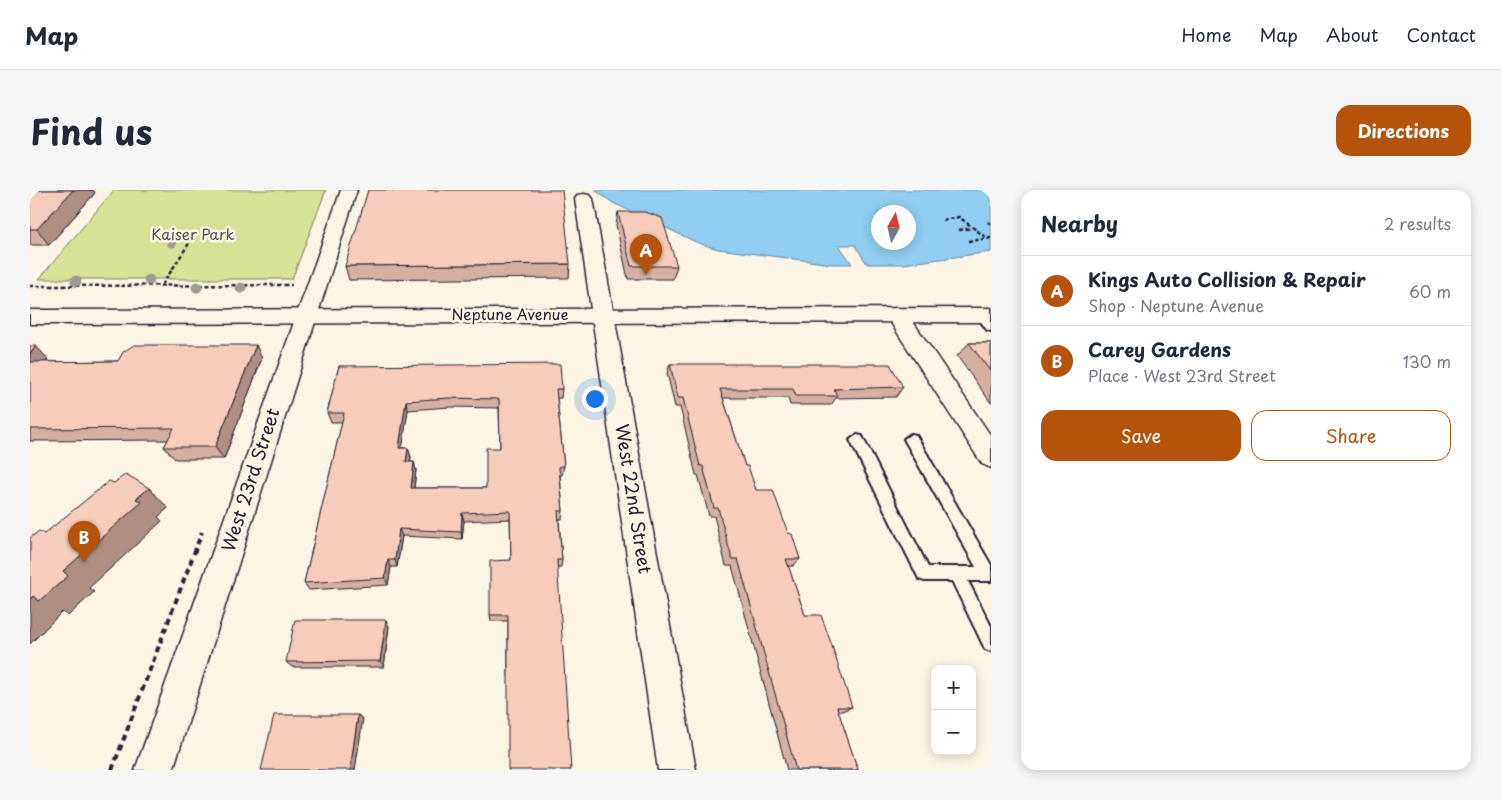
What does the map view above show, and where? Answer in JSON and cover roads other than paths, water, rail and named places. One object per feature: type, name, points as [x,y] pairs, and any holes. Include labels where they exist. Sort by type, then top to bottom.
[{"type":"street","name":"West 23rd Street","points":[[154,770],[349,190]]},
{"type":"street","name":"West 22nd Street","points":[[584,199],[677,770]]},
{"type":"street","name":"Neptune Avenue","points":[[30,317],[897,315],[988,319]]},
{"type":"street","points":[[897,315],[991,457]]},
{"type":"lane","points":[[911,439],[989,574]]},
{"type":"lane","points":[[857,440],[924,574],[989,574]]},
{"type":"lane","points":[[956,574],[991,643]]},
{"type":"water","points":[[595,190],[991,190],[991,252],[904,264],[867,264],[855,245],[839,245],[852,264],[832,264],[718,249],[698,243],[613,203]]},
{"type":"place","name":"Kings Auto Collision & Repair","points":[[646,275]]},
{"type":"place","name":"Carey Gardens","points":[[84,562]]},
{"type":"park label","name":"Kaiser Park","points":[[193,235]]}]
